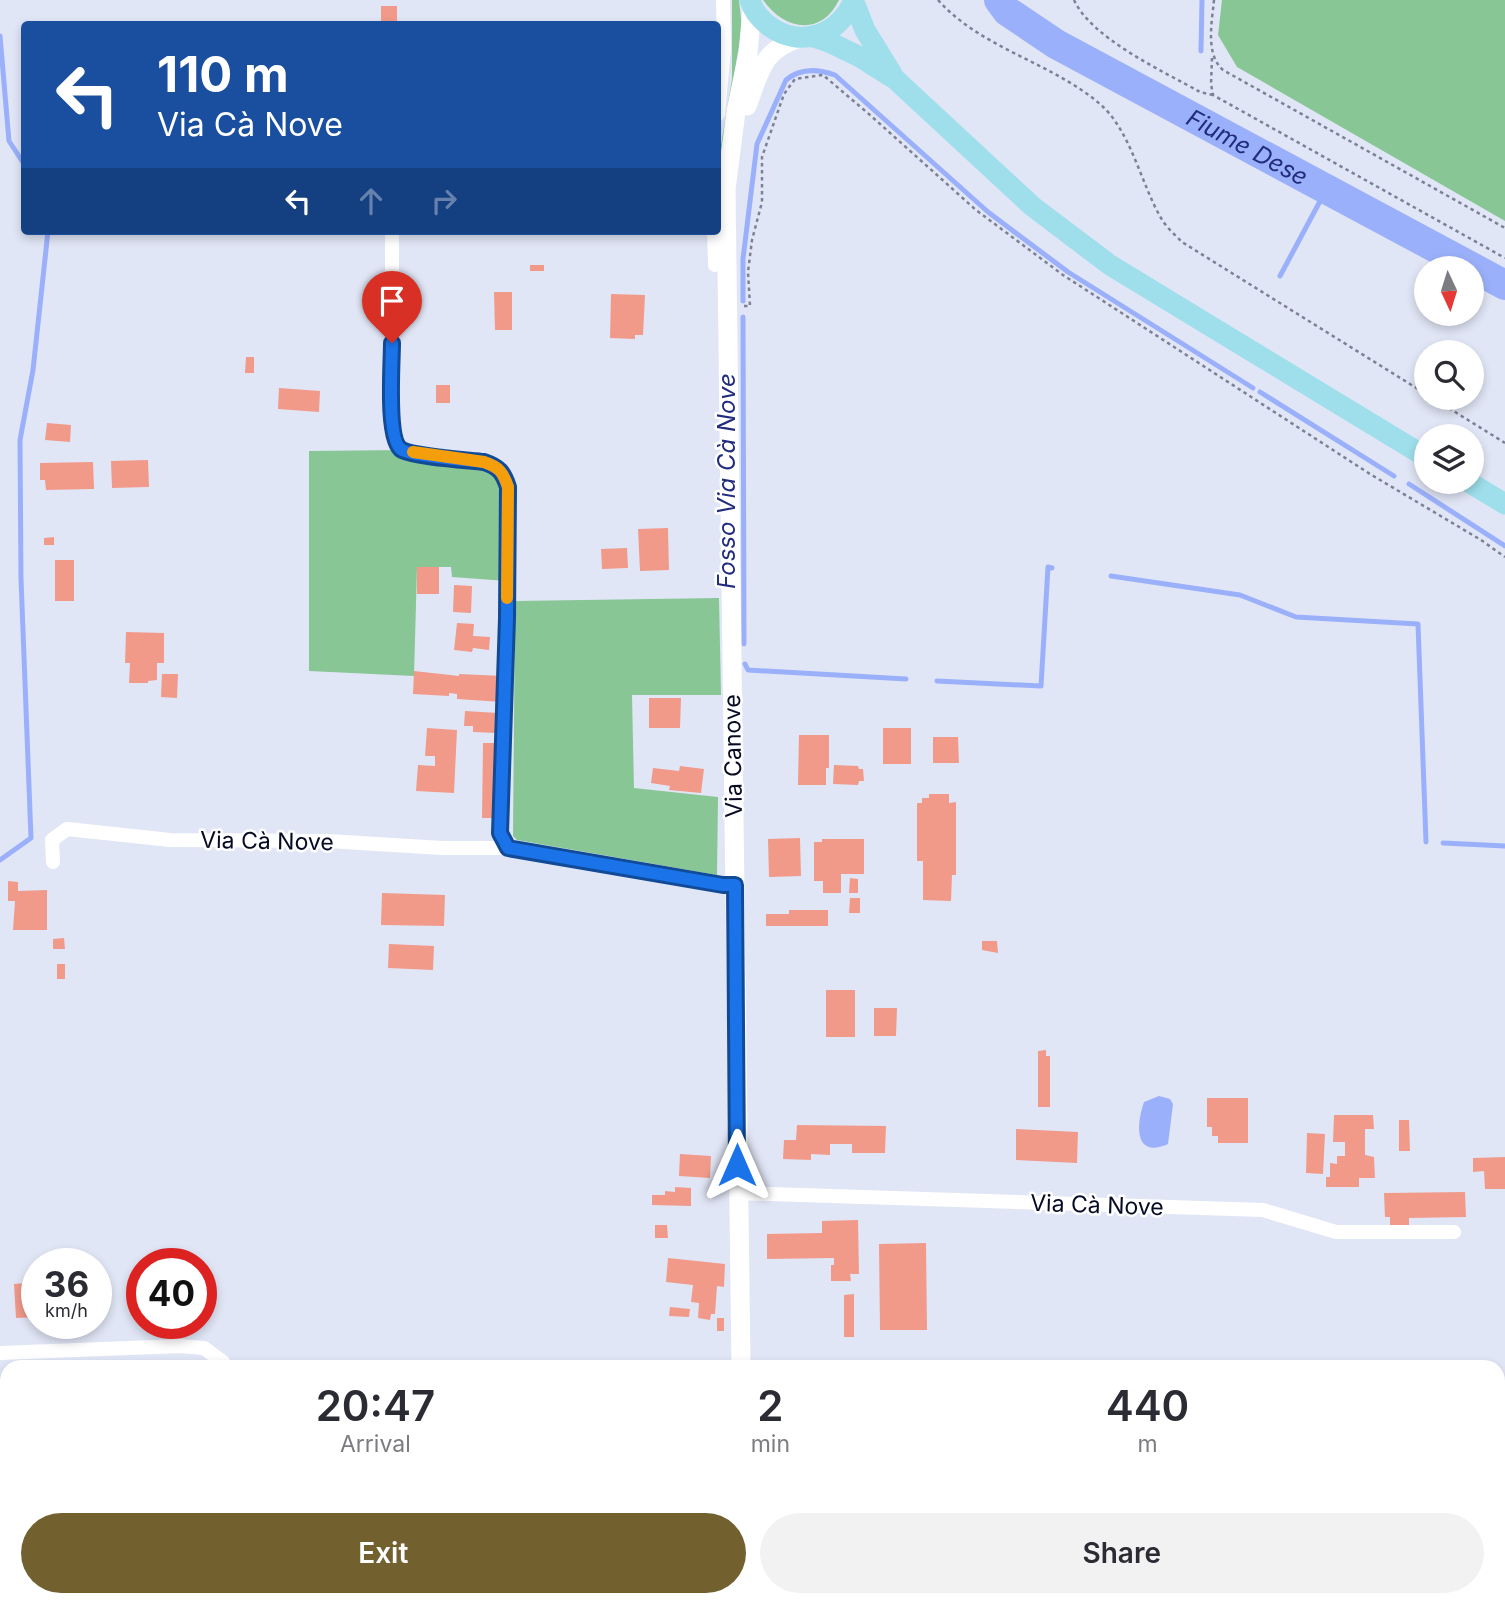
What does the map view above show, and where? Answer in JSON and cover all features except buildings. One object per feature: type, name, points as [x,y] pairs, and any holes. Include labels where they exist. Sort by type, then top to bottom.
[{"type":"main road","points":[[807,38],[838,24],[854,1]]},
{"type":"main road","points":[[854,1],[865,30],[895,79]]},
{"type":"main road","points":[[751,4],[772,28],[829,42],[895,79],[1032,206],[1110,265],[1414,450]]},
{"type":"main road","points":[[1484,492],[1505,505]]},
{"type":"street","points":[[721,81],[724,48],[723,0]]},
{"type":"street","name":"Via Canove","points":[[741,1360],[726,189],[748,54],[751,4]]},
{"type":"street","name":"Via Canove","points":[[731,146],[763,63],[783,43],[807,38]]},
{"type":"street","points":[[392,235],[392,427],[398,445],[402,450],[494,465],[503,473],[508,487],[500,833],[508,848]]},
{"type":"street","points":[[714,235],[715,265]]},
{"type":"street","name":"Via Cà Nove","points":[[53,862],[52,840],[67,829],[170,839],[328,841],[442,848],[508,848],[735,885]]},
{"type":"street","name":"Via Cà Nove","points":[[737,1193],[1263,1210],[1336,1232],[1454,1231]]},
{"type":"street","points":[[0,1353],[192,1347],[204,1348],[220,1360]]},
{"type":"path","points":[[938,0],[969,29],[1073,85],[1102,106],[1133,155],[1162,220],[1182,243],[1414,387]]},
{"type":"path","points":[[1074,0],[1080,12],[1127,51],[1200,92],[1213,94],[1505,258]]},
{"type":"path","points":[[1213,94],[1211,84],[1214,0]]},
{"type":"path","points":[[1212,53],[1216,64],[1251,88],[1505,228]]},
{"type":"path","points":[[728,306],[750,306],[748,272],[752,240],[762,202],[762,158],[784,94],[794,79],[823,75],[976,210],[1063,275],[1370,474],[1505,557]]},
{"type":"path","points":[[1452,410],[1505,443]]},
{"type":"green space","points":[[732,0],[739,0],[742,28],[721,152],[732,79]]},
{"type":"green space","points":[[763,0],[839,0],[822,20],[802,25],[781,18]]},
{"type":"green space","points":[[1222,0],[1505,0],[1505,221],[1237,67],[1218,35]]},
{"type":"green space","points":[[402,450],[504,473],[507,581],[452,577],[451,567],[417,567],[414,676],[309,671],[309,451]]},
{"type":"green space","points":[[719,598],[721,695],[632,695],[634,788],[718,797],[717,875],[517,840],[513,836],[515,601]]},
{"type":"water","points":[[1159,1096],[1170,1099],[1173,1104],[1168,1144],[1149,1147],[1140,1137],[1141,1111],[1144,1102]]},
{"type":"waterway","name":"Fiume Dese","points":[[999,0],[1007,11],[1056,44],[1505,285]]},
{"type":"waterway","points":[[1201,51],[1202,0]]},
{"type":"waterway","points":[[0,36],[9,141],[21,159]]},
{"type":"waterway","points":[[743,301],[743,259],[757,144],[786,80],[797,73],[822,72],[835,75],[988,212],[1068,272],[1253,388]]},
{"type":"waterway","points":[[1280,276],[1326,190]]},
{"type":"waterway","points":[[0,860],[31,838],[21,579],[20,440],[33,370],[48,235]]},
{"type":"waterway","name":"Fosso Via Cà Nove","points":[[743,317],[744,644]]},
{"type":"waterway","points":[[1260,392],[1394,476]]},
{"type":"waterway","points":[[1409,484],[1505,546]]},
{"type":"waterway","name":"Fosso Via Cà Nove","points":[[937,681],[1041,686],[1048,567],[1052,568]]},
{"type":"waterway","name":"Fosso Via Cà Nove","points":[[1111,576],[1240,595],[1296,617],[1418,624],[1426,842]]},
{"type":"waterway","name":"Fosso Via Cà Nove","points":[[745,664],[748,670],[906,679]]},
{"type":"waterway","name":"Fosso Via Cà Nove","points":[[1443,843],[1505,846]]},
{"type":"slow traffic","points":[[413,452],[484,462],[494,465],[503,473],[508,487],[507,598]]},
{"type":"route","points":[[392,343],[392,427],[402,450],[494,465],[503,473],[508,487],[500,833],[508,848],[735,885],[737,1165]]}]
